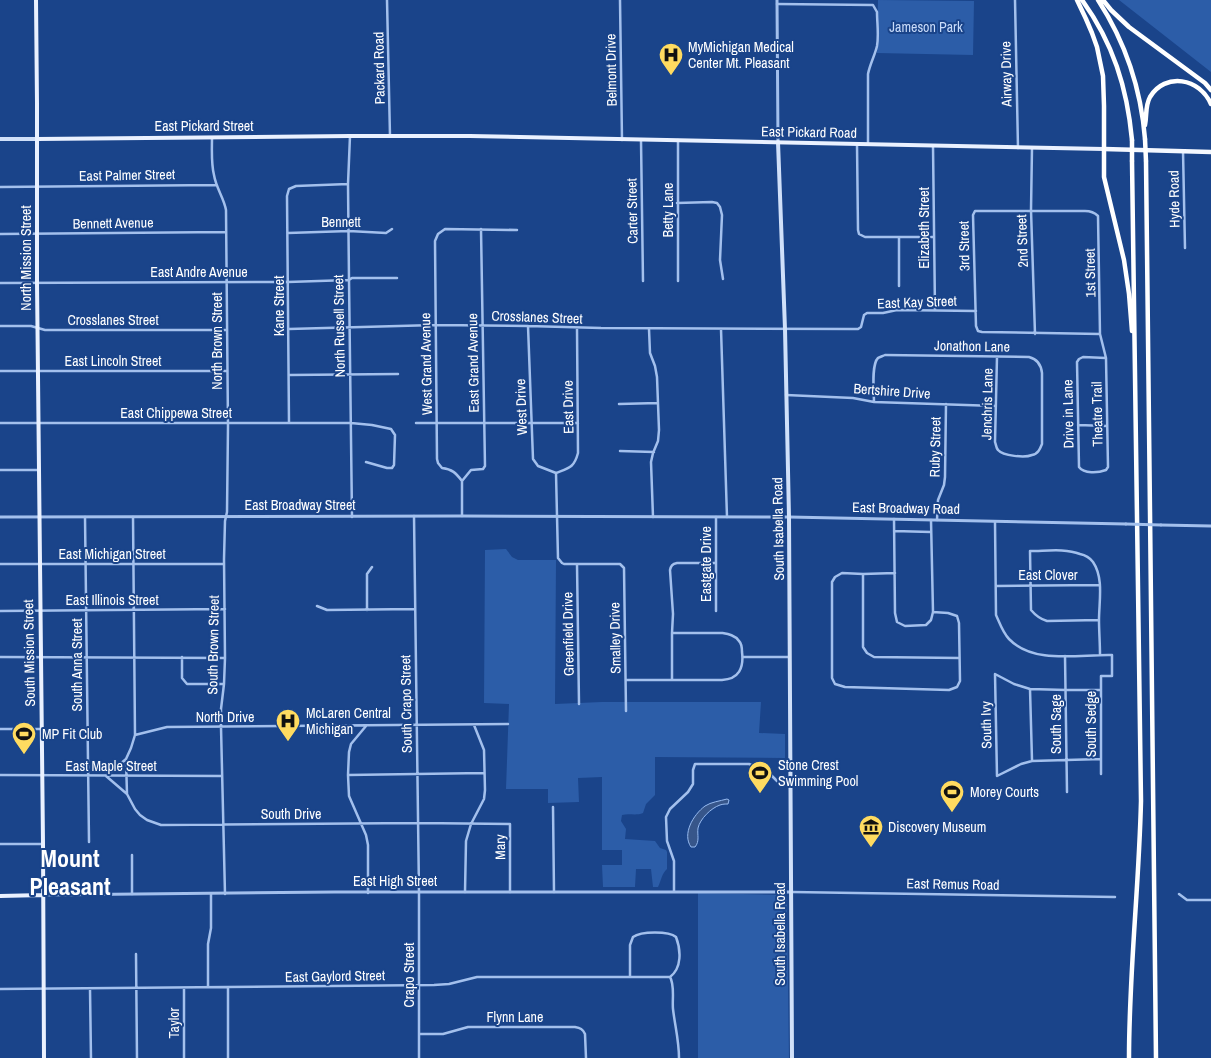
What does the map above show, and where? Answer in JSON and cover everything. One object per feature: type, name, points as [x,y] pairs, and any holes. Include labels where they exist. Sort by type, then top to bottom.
[{"type":"highway","points":[[1077,0],[1094,40],[1103,76],[1104,177],[1124,260],[1134,345]]},
{"type":"highway","points":[[1082,0],[1103,34],[1116,63],[1126,97],[1132,140],[1141,801],[1130,1004],[1129,1058]]},
{"type":"highway","points":[[1098,0],[1121,41],[1132,68],[1139,97],[1145,140],[1156,1058]]},
{"type":"highway","points":[[1103,0],[1129,26],[1205,83],[1211,90]]},
{"type":"highway","points":[[1144,131],[1148,100],[1160,86],[1167,83],[1183,81],[1196,85],[1206,94],[1211,104]]},
{"type":"highway","name":"East Pickard Road","points":[[1104,149],[1211,152]]},
{"type":"main road","name":"North Mission Street","points":[[36,0],[39,517]]},
{"type":"main road","name":"East Pickard Street","points":[[0,139],[407,136]]},
{"type":"main road","name":"East Pickard Road","points":[[407,136],[1104,149]]},
{"type":"main road","name":"South Isabella Road","points":[[778,142],[789,517],[792,1058]]},
{"type":"main road","name":"South Mission Street","points":[[39,517],[44,1058]]},
{"type":"main road","name":"East High Street","points":[[0,896],[43,895]]},
{"type":"street","name":"Packard Road","points":[[387,0],[390,136]]},
{"type":"street","name":"Belmont Drive","points":[[620,0],[622,140]]},
{"type":"street","name":"Airway Drive","points":[[1015,0],[1018,148]]},
{"type":"street","name":"South Isabella Road","points":[[777,2],[778,142]]},
{"type":"street","points":[[777,2],[873,5],[875,7],[877,12],[878,42],[868,74],[868,144]]},
{"type":"street","name":"North Russell Street","points":[[350,136],[348,280],[352,516]]},
{"type":"street","name":"North Brown Street","points":[[212,137],[213,168],[217,185],[225,203],[228,423],[226,517]]},
{"type":"street","name":"Carter Street","points":[[641,140],[643,281]]},
{"type":"street","name":"Betty Lane","points":[[678,140],[678,281]]},
{"type":"street","points":[[857,144],[859,234],[865,237],[934,236]]},
{"type":"street","name":"Elizabeth Street","points":[[933,146],[935,310]]},
{"type":"street","name":"2nd Street","points":[[1032,148],[1031,210],[1035,334]]},
{"type":"street","name":"Hyde Road","points":[[1183,151],[1185,248]]},
{"type":"street","name":"Kane Street","points":[[289,423],[287,196],[289,189],[296,186],[348,184]]},
{"type":"street","name":"East Palmer Street","points":[[0,187],[217,185]]},
{"type":"street","points":[[677,203],[712,202],[720,206],[722,215],[720,260],[723,279]]},
{"type":"street","name":"3rd Street","points":[[976,311],[973,215],[975,211],[1031,210]]},
{"type":"street","name":"1st Street","points":[[1031,210],[1085,211],[1095,213],[1098,216],[1100,334],[1106,358]]},
{"type":"street","name":"West Grand Avenue","points":[[462,481],[456,473],[450,469],[442,468],[438,463],[435,242],[441,231],[450,228],[481,229]]},
{"type":"street","name":"Bennett","points":[[288,233],[349,231],[386,233],[392,229]]},
{"type":"street","points":[[481,229],[517,230]]},
{"type":"street","name":"East Grand Avenue","points":[[462,481],[471,470],[483,469],[485,466],[481,229]]},
{"type":"street","name":"Bennett Avenue","points":[[0,234],[226,232]]},
{"type":"street","points":[[899,237],[899,286]]},
{"type":"street","name":"East Andre Avenue","points":[[0,283],[288,282],[348,280],[352,278],[397,278]]},
{"type":"street","name":"East Kay Street","points":[[785,330],[858,329],[861,327],[864,315],[868,313],[883,313],[897,310],[935,310],[976,311],[976,326],[980,332],[1100,334]]},
{"type":"street","name":"Crosslanes Street","points":[[289,329],[483,325],[785,330]]},
{"type":"street","name":"Crosslanes Street","points":[[0,326],[31,326],[45,330],[227,330]]},
{"type":"street","name":"West Drive","points":[[528,326],[533,459],[538,466],[556,473]]},
{"type":"street","name":"East Drive","points":[[556,473],[570,468],[576,461],[578,453],[577,328]]},
{"type":"street","points":[[648,328],[650,353],[657,371],[659,436],[651,462],[652,517]]},
{"type":"street","points":[[721,329],[727,517]]},
{"type":"street","name":"Jonathon Lane","points":[[874,402],[875,363],[878,358],[885,355],[1034,358],[1038,361],[1042,373],[1042,444],[1038,452],[1027,456],[1010,456],[998,451]]},
{"type":"street","name":"Jenchris Lane","points":[[998,357],[995,442],[998,451]]},
{"type":"street","name":"Drive in Lane","points":[[1106,358],[1083,357],[1077,362],[1078,467],[1084,471],[1106,470]]},
{"type":"street","name":"Theatre Trail","points":[[1106,358],[1108,467],[1106,470]]},
{"type":"street","name":"East Lincoln Street","points":[[0,371],[227,371]]},
{"type":"street","points":[[289,375],[398,374]]},
{"type":"street","name":"Bertshire Drive","points":[[786,395],[852,398],[874,402],[996,406]]},
{"type":"street","points":[[619,404],[658,403]]},
{"type":"street","name":"Ruby Street","points":[[937,520],[938,500],[945,477],[946,404]]},
{"type":"street","name":"East Chippewa Street","points":[[0,423],[351,423],[391,429],[395,435],[394,465],[392,468],[366,462]]},
{"type":"street","points":[[416,423],[578,423]]},
{"type":"street","points":[[1078,425],[1107,426]]},
{"type":"street","points":[[620,452],[654,452]]},
{"type":"street","points":[[0,470],[39,470]]},
{"type":"street","points":[[556,473],[558,558],[562,563],[577,564]]},
{"type":"street","points":[[462,481],[462,516]]},
{"type":"street","name":"South Crapo Street","points":[[414,516],[419,892]]},
{"type":"street","name":"East Broadway Street","points":[[0,517],[600,517]]},
{"type":"street","name":"South Anna Street","points":[[85,517],[89,842]]},
{"type":"street","points":[[127,794],[106,776],[126,759],[132,748],[135,735],[132,517]]},
{"type":"street","name":"South Brown Street","points":[[225,894],[220,727],[225,658],[224,564],[226,517]]},
{"type":"street","name":"East Broadway Road","points":[[600,517],[789,517],[1211,526]]},
{"type":"street","name":"Eastgate Drive","points":[[716,517],[716,611]]},
{"type":"street","points":[[894,519],[895,613],[897,622],[905,626],[926,625],[931,620],[933,612],[931,520]]},
{"type":"street","points":[[995,522],[996,615],[1002,629],[1010,640],[1038,655],[1100,655],[1100,585],[1093,562],[1086,556],[1069,551],[1030,551],[1031,610],[1034,614],[1040,619],[1048,620],[1099,620]]},
{"type":"street","points":[[894,532],[931,532]]},
{"type":"street","points":[[672,680],[673,614],[671,566],[677,563],[716,563]]},
{"type":"street","name":"East Michigan Street","points":[[0,564],[224,564]]},
{"type":"street","name":"Smalley Drive","points":[[577,564],[617,564],[622,566],[624,572],[626,711]]},
{"type":"street","name":"Greenfield Drive","points":[[577,564],[579,704]]},
{"type":"street","points":[[368,610],[367,574],[372,567]]},
{"type":"street","points":[[895,573],[842,573],[834,577],[832,582],[832,678],[835,684],[845,687],[949,690],[957,687],[960,681],[959,622],[956,616],[948,613],[933,612]]},
{"type":"street","points":[[863,574],[863,647],[867,653],[874,657],[960,658]]},
{"type":"street","name":"East Clover","points":[[996,586],[1100,585]]},
{"type":"street","points":[[317,606],[327,610],[415,609]]},
{"type":"street","name":"East Illinois Street","points":[[0,611],[225,609]]},
{"type":"street","points":[[626,680],[722,680],[732,678],[740,671],[742,645],[735,637],[728,634],[672,633]]},
{"type":"street","name":"South Sedge","points":[[1100,655],[1112,655],[1112,676],[1101,676],[1102,774]]},
{"type":"street","points":[[0,657],[135,656],[225,658]]},
{"type":"street","name":"South Sage","points":[[1065,656],[1067,792]]},
{"type":"street","points":[[742,657],[789,657]]},
{"type":"street","points":[[182,658],[182,678],[187,684],[224,684]]},
{"type":"street","name":"South Ivy","points":[[1030,689],[1014,684],[996,674],[997,776],[1021,764],[1032,761]]},
{"type":"street","points":[[1101,690],[1030,689],[1032,761],[1101,759]]},
{"type":"street","name":"North Drive","points":[[135,735],[167,726],[508,724]]},
{"type":"street","points":[[465,892],[466,841],[471,824],[484,799],[484,750],[474,725]]},
{"type":"street","points":[[366,726],[351,744],[348,774],[349,796],[366,835],[368,845],[368,893]]},
{"type":"street","points":[[0,729],[41,729]]},
{"type":"street","points":[[126,759],[126,776]]},
{"type":"street","points":[[674,891],[674,861],[667,841],[666,817],[670,809],[688,792],[693,784],[693,767],[695,764],[749,764],[768,772],[778,782],[791,783]]},
{"type":"street","points":[[348,774],[484,773]]},
{"type":"street","name":"East Maple Street","points":[[0,775],[222,776]]},
{"type":"street","name":"South Drive","points":[[126,776],[127,794],[135,809],[147,820],[161,825],[488,824]]},
{"type":"street","points":[[553,807],[554,892]]},
{"type":"street","name":"Mary","points":[[488,824],[510,824],[510,892]]},
{"type":"street","points":[[0,844],[43,844]]},
{"type":"street","points":[[132,855],[132,894]]},
{"type":"street","name":"Crapo Street","points":[[419,892],[419,1058]]},
{"type":"street","name":"East High Street","points":[[43,895],[791,892]]},
{"type":"street","name":"East Remus Road","points":[[791,892],[1115,897]]},
{"type":"street","points":[[208,988],[211,894]]},
{"type":"street","points":[[1179,894],[1188,900],[1211,900]]},
{"type":"street","points":[[630,976],[630,945],[633,937],[637,934],[669,934],[676,937],[679,950],[678,968],[674,975],[670,977],[672,980],[679,1058]]},
{"type":"street","points":[[136,954],[137,1058]]},
{"type":"street","name":"East Gaylord Street","points":[[0,989],[419,985],[449,984],[476,977],[670,977]]},
{"type":"street","name":"Taylor","points":[[184,988],[184,1058]]},
{"type":"street","points":[[228,988],[228,1058]]},
{"type":"street","points":[[90,989],[91,1058]]},
{"type":"street","name":"Flynn Lane","points":[[419,1034],[443,1034],[470,1027],[579,1028],[584,1030],[585,1034],[586,1058]]},
{"type":"green space","name":"Jameson Park","points":[[878,0],[974,1],[973,55],[877,53]]},
{"type":"green space","points":[[1119,0],[1211,0],[1211,72]]},
{"type":"green space","points":[[506,549],[512,557],[518,560],[556,560],[555,704],[602,702],[761,702],[759,733],[785,734],[785,758],[655,757],[655,795],[646,804],[643,813],[622,815],[621,821],[626,829],[625,839],[655,841],[660,848],[666,850],[667,869],[658,887],[653,887],[651,869],[636,869],[635,887],[603,887],[602,865],[622,865],[622,850],[602,850],[602,777],[578,778],[579,802],[548,803],[548,789],[506,789],[509,704],[484,703],[485,550]]},
{"type":"green space","points":[[698,893],[786,896],[789,1058],[698,1058]]},
{"type":"shaded area","points":[[729,800],[728,804],[717,806],[703,818],[698,828],[697,845],[691,847],[688,831],[696,814],[707,805]]},
{"type":"place","name":"MyMichigan Medical Center Mt. Pleasant","points":[[671,76]]},
{"type":"place","name":"McLaren Central Michigan","points":[[288,742]]},
{"type":"place","name":"MP Fit Club","points":[[24,755]]},
{"type":"place","name":"Stone Crest Swimming Pool","points":[[760,794]]},
{"type":"place","name":"Morey Courts","points":[[952,813]]},
{"type":"place","name":"Discovery Museum","points":[[871,848]]},
{"type":"district","name":"Mount Pleasant","points":[[70,872]]}]
